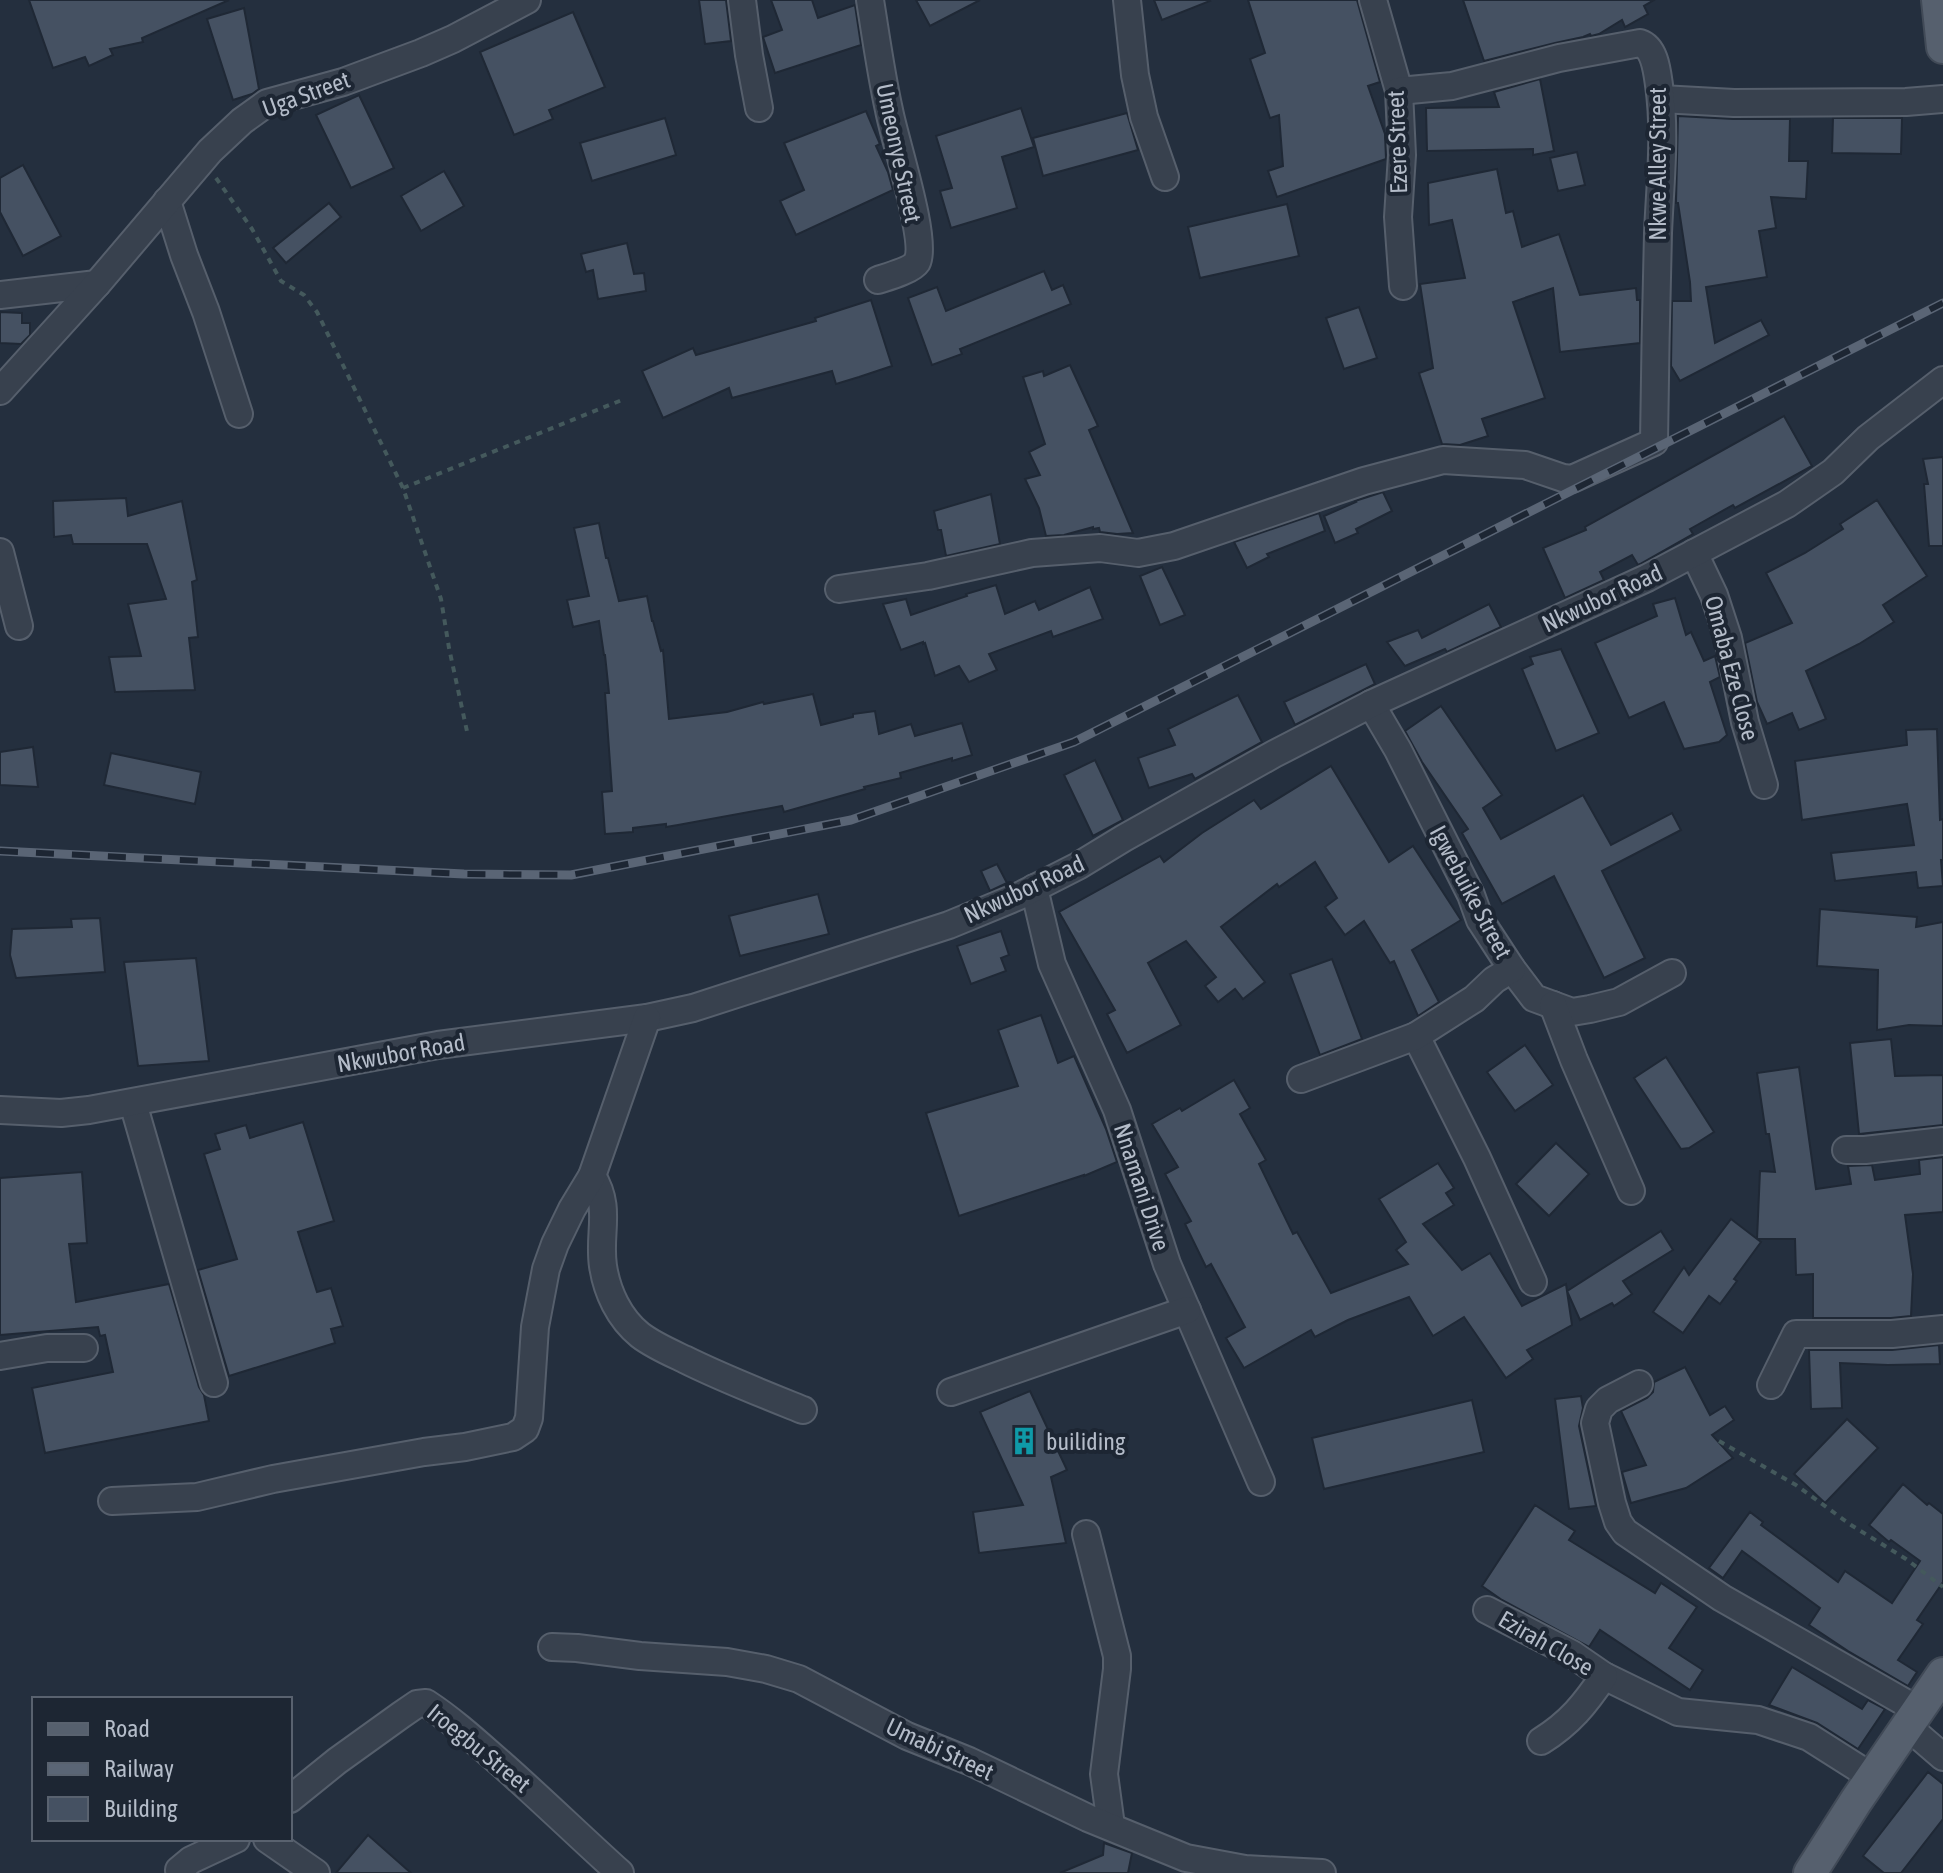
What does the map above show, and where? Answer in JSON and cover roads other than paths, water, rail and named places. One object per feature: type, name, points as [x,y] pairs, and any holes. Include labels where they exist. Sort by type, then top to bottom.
[{"type":"main road","points":[[1938,0],[1943,47]]},
{"type":"main road","points":[[1810,1873],[1943,1674]]},
{"type":"street","name":"Uga Street","points":[[0,391],[97,284],[202,160],[242,121],[267,103],[343,82],[421,53],[527,0]]},
{"type":"street","points":[[742,0],[759,108]]},
{"type":"street","name":"Umeonye Street","points":[[870,0],[889,113],[915,210],[919,253],[912,267],[878,280]]},
{"type":"street","points":[[1127,0],[1135,75],[1144,117],[1165,177]]},
{"type":"street","name":"Ezere Street","points":[[1373,0],[1399,91],[1402,155],[1398,217],[1403,286]]},
{"type":"street","name":"Nkwe Alley Street","points":[[839,589],[928,576],[1032,553],[1100,548],[1138,553],[1162,548],[1364,481],[1443,460],[1525,465],[1572,479],[1654,442],[1662,138],[1659,83],[1651,51],[1640,43],[1559,58],[1452,86],[1399,91]]},
{"type":"street","points":[[1661,99],[1734,103],[1943,99]]},
{"type":"street","points":[[167,201],[239,414]]},
{"type":"street","points":[[0,295],[97,284]]},
{"type":"street","name":"Nkwubor Road","points":[[0,1110],[61,1113],[133,1103],[438,1045],[647,1018],[693,1008],[949,925],[1078,866],[1274,754],[1371,704],[1647,578],[1787,504],[1833,472],[1868,438],[1943,380]]},
{"type":"street","points":[[0,552],[19,626]]},
{"type":"street","name":"Omaba Eze Close","points":[[1694,553],[1714,595],[1728,638],[1745,722],[1764,785]]},
{"type":"street","name":"Igwebuike Street","points":[[1371,704],[1398,750],[1471,895],[1480,920],[1534,998],[1553,1005]]},
{"type":"street","name":"Nnamani Drive","points":[[1034,888],[1052,964],[1117,1110],[1167,1264],[1261,1482]]},
{"type":"street","points":[[1301,1079],[1416,1036],[1474,999],[1494,980],[1512,969]]},
{"type":"street","points":[[1553,1005],[1572,1012],[1619,1002],[1672,973]]},
{"type":"street","points":[[1553,1005],[1631,1191]]},
{"type":"street","points":[[112,1501],[197,1497],[273,1479],[465,1447],[513,1437],[525,1429],[529,1418],[535,1327],[546,1269],[572,1209],[592,1176],[647,1018]]},
{"type":"street","points":[[1416,1036],[1477,1158],[1533,1282]]},
{"type":"street","points":[[133,1103],[214,1383]]},
{"type":"street","points":[[1846,1150],[1943,1141]]},
{"type":"street","points":[[592,1176],[603,1201],[602,1263],[608,1292],[621,1314],[640,1335],[665,1350],[803,1410]]},
{"type":"street","points":[[951,1392],[1187,1310]]},
{"type":"street","points":[[1771,1385],[1796,1334],[1892,1334],[1943,1329]]},
{"type":"street","points":[[0,1356],[47,1348],[84,1348]]},
{"type":"street","points":[[1639,1384],[1608,1400],[1599,1409],[1595,1423],[1612,1503],[1625,1532],[1722,1598],[1912,1718],[1943,1757]]},
{"type":"street","points":[[1086,1534],[1117,1656],[1104,1774],[1111,1826]]},
{"type":"street","name":"Ezirah Close","points":[[1487,1610],[1572,1654],[1604,1676],[1678,1712],[1758,1720],[1809,1737],[1872,1777]]},
{"type":"street","name":"Umabi Street","points":[[552,1647],[727,1662],[766,1669],[799,1679],[907,1736],[969,1761],[1088,1818],[1186,1858],[1245,1869],[1322,1873]]},
{"type":"street","name":"Ezirah Close","points":[[1541,1741],[1575,1716],[1604,1676]]},
{"type":"street","name":"Iroegbu Street","points":[[292,1797],[401,1715],[417,1704],[426,1703],[448,1717],[543,1800],[620,1873]]},
{"type":"street","points":[[179,1870],[191,1860],[232,1841]]},
{"type":"street","points":[[270,1841],[316,1873]]},
{"type":"railway","points":[[0,851],[464,874],[571,875],[851,820],[1074,742],[1943,303]]},
{"type":"place","name":"builiding","points":[[1024,1441]]}]
